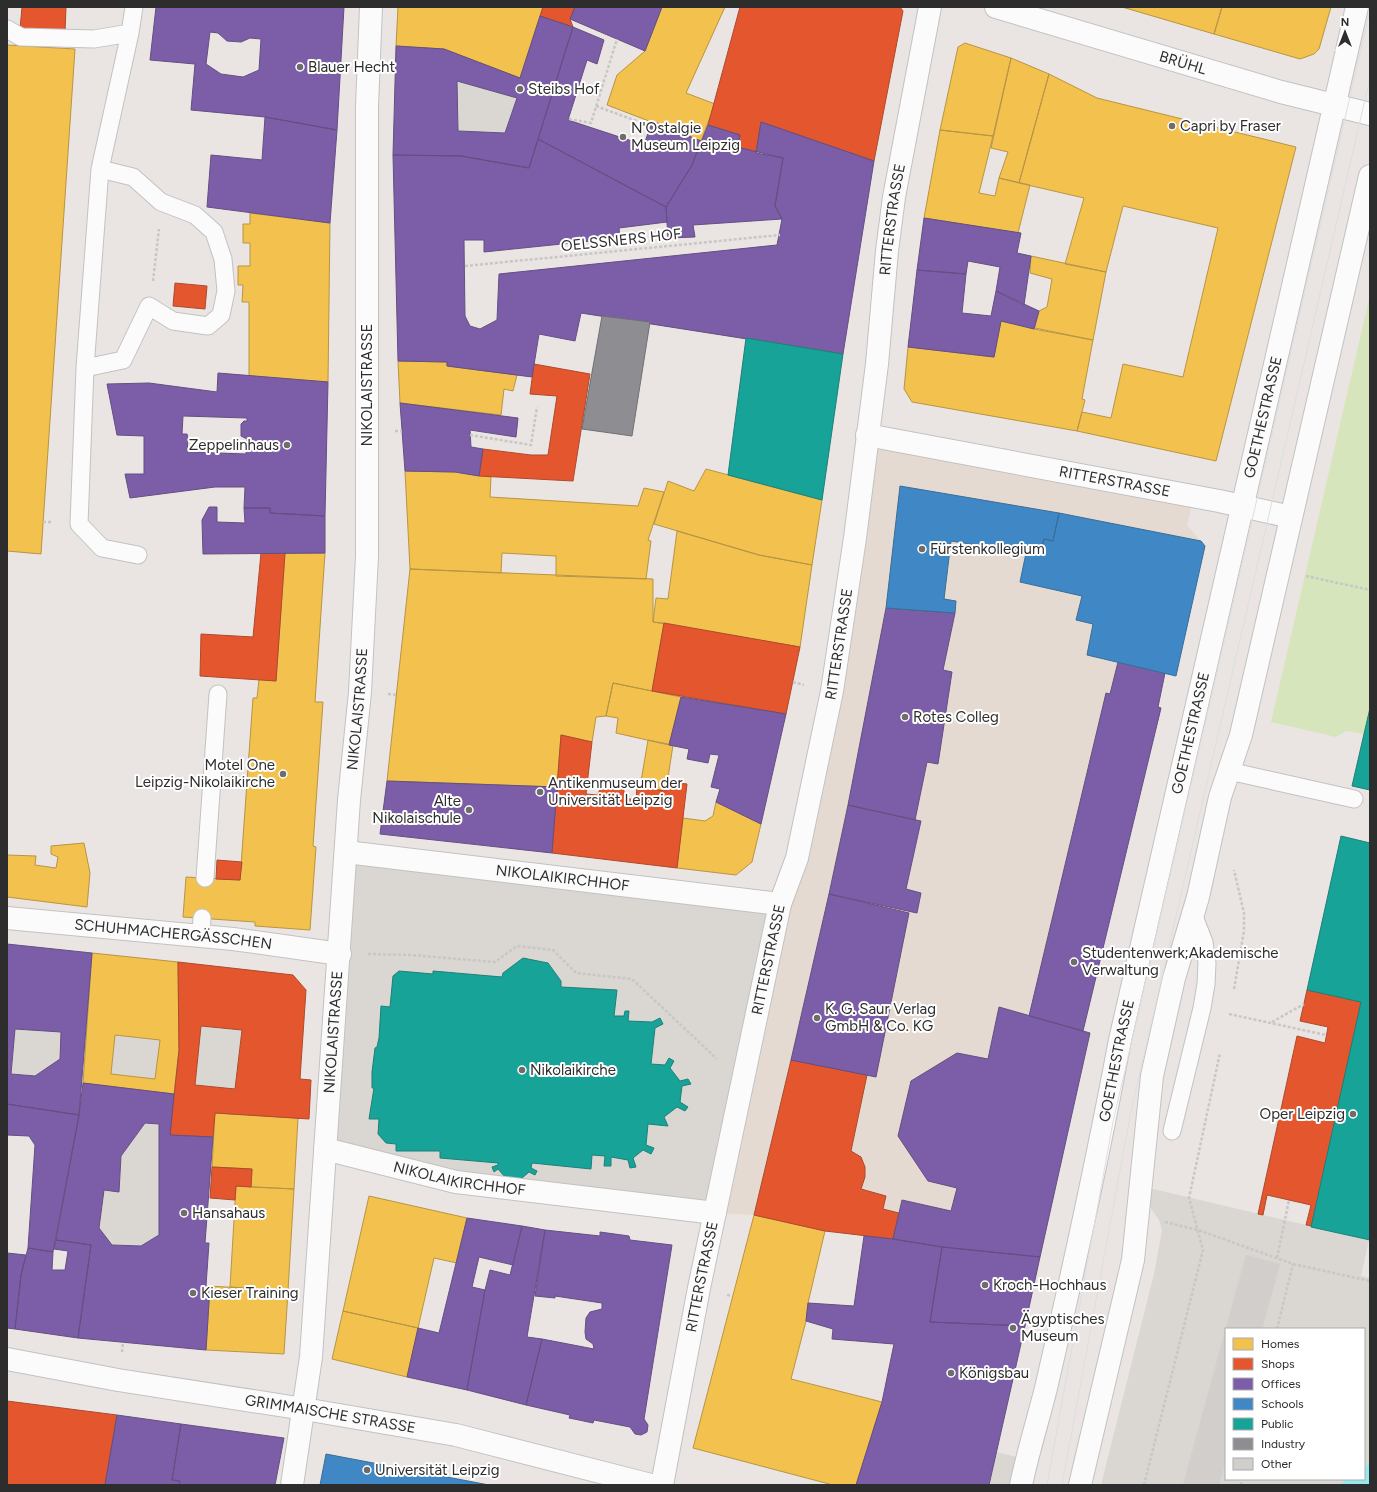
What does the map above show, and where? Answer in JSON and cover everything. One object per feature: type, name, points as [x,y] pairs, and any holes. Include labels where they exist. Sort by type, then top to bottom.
[{"type":"street","name":"NIKOLAISTRASSE","points":[[292,1485],[311,1357],[346,852],[360,692],[366,556],[367,106],[371,7]]},
{"type":"street","name":"RITTERSTRASSE","points":[[662,1485],[715,1213],[780,904],[797,858],[832,691],[855,538],[877,364],[887,251],[894,197],[930,7]]},
{"type":"street","name":"BRÜHL","points":[[996,7],[1281,92],[1370,114]]},
{"type":"street","name":"GOETHESTRASSE","points":[[1022,1485],[1026,1460],[1046,1390],[1089,1199],[1120,1040],[1357,7]]},
{"type":"street","points":[[1080,1485],[1133,1260],[1152,1076],[1174,978],[1193,914],[1220,797],[1241,735],[1370,176]]},
{"type":"street","name":"RITTERSTRASSE","points":[[867,435],[1242,506],[1291,517]]},
{"type":"street","name":"NIKOLAIKIRCHHOF","points":[[346,852],[780,904]]},
{"type":"street","name":"SCHUHMACHERGÄSSCHEN","points":[[7,918],[201,927],[233,939],[340,954]]},
{"type":"street","name":"NIKOLAIKIRCHHOF","points":[[325,1149],[456,1182],[715,1213]]},
{"type":"street","name":"GRIMMAISCHE STRASSE","points":[[7,1359],[118,1380],[304,1409],[456,1435],[651,1485]]},
{"type":"lane","points":[[134,7],[130,33],[100,169],[85,368],[79,524],[102,548],[138,555]]},
{"type":"lane","points":[[7,29],[21,37],[94,40],[130,33]]},
{"type":"lane","points":[[85,368],[123,360],[149,306],[173,321],[208,326],[221,315],[226,291],[223,259],[214,232],[195,215],[161,202],[133,177],[100,169]]},
{"type":"lane","points":[[205,878],[218,694]]},
{"type":"lane","points":[[1229,771],[1354,799]]},
{"type":"lane","points":[[1172,1131],[1202,1008],[1206,984],[1207,963],[1204,942],[1193,914]]},
{"type":"path","points":[[569,119],[591,123],[617,40]]},
{"type":"path","points":[[596,106],[650,126]]},
{"type":"path","points":[[149,306],[156,265],[161,202]]},
{"type":"path","name":"OELSSNERS HOF","points":[[465,266],[780,235]]},
{"type":"path","points":[[470,435],[531,445],[537,406]]},
{"type":"path","points":[[1298,575],[1370,590]]},
{"type":"path","points":[[340,954],[411,955],[495,962],[517,946],[554,950],[576,974],[632,979],[742,1082]]},
{"type":"path","points":[[1272,1022],[1304,1004]]},
{"type":"path","points":[[1229,1014],[1272,1022],[1326,1035]]},
{"type":"path","points":[[1144,1485],[1203,1250],[1189,1198]]},
{"type":"path","points":[[1277,1258],[1289,1200]]},
{"type":"path","points":[[1159,1220],[1198,1230],[1293,1264],[1370,1281]]},
{"type":"path","points":[[1277,1328],[1293,1264]]},
{"type":"shaded area","points":[[457,81],[517,98],[505,133],[458,131]]},
{"type":"shaded area","points":[[867,435],[1194,496],[1187,525],[1205,546],[1176,676],[1165,674],[1158,706],[1161,708],[1083,1031],[1040,1257],[825,1231],[754,1215],[715,1213],[797,858]]},
{"type":"shaded area","points":[[346,852],[780,904],[715,1213],[456,1182],[325,1149]]},
{"type":"shaded area","points":[[201,1026],[242,1030],[235,1089],[195,1085]]},
{"type":"shaded area","points":[[15,1029],[61,1032],[60,1059],[35,1076],[11,1074]]},
{"type":"shaded area","points":[[115,1035],[160,1040],[155,1079],[111,1074]]},
{"type":"shaded area","points":[[145,1123],[159,1124],[159,1235],[141,1246],[112,1245],[99,1228],[104,1190],[119,1191],[121,1156]]},
{"type":"shaded area","points":[[1149,1188],[1369,1240],[1361,1276],[1370,1278],[1370,1463],[1365,1466],[1365,1328],[1225,1328],[1225,1480],[1344,1480],[1341,1485],[1101,1485],[1154,1274],[1162,1230],[1159,1220],[1148,1204]]},
{"type":"shaded area","points":[[996,1452],[1017,1457],[1011,1485],[989,1485]]},
{"type":"green space","points":[[1370,295],[1370,708],[1364,734],[1346,731],[1336,737],[1271,722]]},
{"type":"water","points":[[1370,1463],[1370,1485],[1341,1485],[1344,1480],[1365,1480],[1365,1466]]},
{"type":"building: Homes","points":[[398,7],[543,7],[520,78],[444,49],[396,46]]},
{"type":"building: Homes","points":[[662,7],[725,7],[686,93],[715,104],[701,141],[607,105],[617,75],[645,51]]},
{"type":"building: Homes","points":[[1122,7],[1222,7],[1214,34]]},
{"type":"building: Homes","points":[[1222,7],[1331,7],[1319,49],[1314,54],[1300,59],[1214,34]]},
{"type":"building: Homes","points":[[965,43],[1011,58],[993,136],[940,130],[958,47]]},
{"type":"building: Homes","points":[[7,45],[75,49],[41,554],[7,551]]},
{"type":"building: Homes","points":[[1011,58],[1049,74],[1019,183],[999,178],[1008,152],[991,148]]},
{"type":"building: Homes","points":[[1049,74],[1097,98],[1296,147],[1216,461],[1077,431],[1082,412],[1111,418],[1123,364],[1183,377],[1218,228],[1123,206],[1106,272],[1065,264],[1084,198],[1019,183]]},
{"type":"building: Homes","points":[[940,130],[993,136],[979,193],[995,196],[999,178],[1030,185],[1018,233],[924,218]]},
{"type":"building: Homes","points":[[250,213],[330,223],[328,382],[249,376],[249,302],[242,302],[243,285],[238,285],[238,266],[250,266],[250,243],[243,243],[243,224],[250,224]]},
{"type":"building: Homes","points":[[1031,256],[1106,272],[1093,340],[1034,329],[1039,311],[1047,307],[1052,279],[1030,273]]},
{"type":"building: Homes","points":[[1001,321],[1093,340],[1082,399],[1085,400],[1077,431],[912,402],[904,389],[908,347],[994,357]]},
{"type":"building: Homes","points":[[398,361],[447,362],[447,366],[517,375],[513,391],[504,389],[501,415],[400,403]]},
{"type":"building: Homes","points":[[706,469],[822,500],[812,565],[759,555],[654,524],[668,481],[694,491]]},
{"type":"building: Homes","points":[[405,471],[455,472],[491,477],[490,497],[638,506],[644,488],[664,492],[648,540],[651,541],[646,579],[556,576],[556,556],[502,553],[501,573],[410,569]]},
{"type":"building: Homes","points":[[677,531],[759,555],[812,565],[800,647],[653,622],[656,598],[668,599]]},
{"type":"building: Homes","name":"Motel One Leipzig-Nikolaikirche","points":[[285,553],[325,553],[315,702],[323,702],[313,846],[316,847],[310,930],[255,926],[255,922],[183,917],[186,877],[240,880],[253,698],[257,698],[259,679],[276,681]]},
{"type":"building: Homes","points":[[410,569],[653,579],[653,622],[664,623],[652,691],[613,683],[606,716],[596,717],[592,742],[561,735],[557,787],[387,781]]},
{"type":"building: Homes","points":[[613,683],[681,697],[669,745],[616,733],[618,718],[606,716]]},
{"type":"building: Homes","points":[[648,740],[673,745],[666,791],[640,787]]},
{"type":"building: Homes","points":[[716,802],[761,824],[752,862],[736,875],[677,868],[683,818],[705,821],[713,816]]},
{"type":"building: Homes","points":[[84,843],[90,873],[87,907],[7,897],[7,855],[36,856],[35,865],[56,868],[58,857],[51,854],[51,846]]},
{"type":"building: Homes","points":[[92,953],[178,962],[179,1050],[174,1094],[83,1083]],"holes":[[[115,1035],[160,1040],[155,1079],[111,1074]]]},
{"type":"building: Homes","points":[[215,1113],[298,1118],[294,1189],[251,1187],[252,1169],[212,1167]]},
{"type":"building: Homes","points":[[236,1186],[294,1189],[288,1291],[230,1287]]},
{"type":"building: Homes","points":[[369,1196],[467,1218],[457,1263],[434,1258],[418,1328],[343,1311]]},
{"type":"building: Homes","points":[[754,1215],[825,1231],[808,1303],[806,1321],[791,1379],[882,1402],[856,1485],[833,1485],[693,1448]]},
{"type":"building: Homes","points":[[210,1286],[288,1291],[284,1354],[206,1350]]},
{"type":"building: Homes","points":[[343,1311],[418,1328],[407,1377],[332,1359]]},
{"type":"building: Shops","points":[[22,7],[66,7],[65,32],[20,29]]},
{"type":"building: Shops","points":[[543,7],[575,7],[570,19],[573,27],[540,16]]},
{"type":"building: Shops","points":[[740,7],[900,7],[903,11],[874,161],[761,122],[756,153],[737,147],[740,135],[708,125]]},
{"type":"building: Shops","points":[[175,283],[207,286],[205,309],[173,306]]},
{"type":"building: Shops","points":[[534,364],[590,374],[573,481],[479,476],[483,449],[531,455],[548,455],[557,396],[530,394]]},
{"type":"building: Shops","points":[[261,553],[285,553],[276,681],[200,676],[201,634],[253,637]]},
{"type":"building: Shops","points":[[664,623],[800,647],[786,714],[652,691]]},
{"type":"building: Shops","points":[[561,735],[592,742],[586,794],[597,795],[605,781],[620,782],[624,791],[624,798],[636,800],[637,787],[666,791],[667,784],[671,782],[687,784],[677,868],[552,853]]},
{"type":"building: Shops","points":[[217,860],[242,862],[240,880],[216,879]]},
{"type":"building: Shops","points":[[178,962],[293,975],[306,990],[300,1079],[311,1080],[309,1119],[215,1113],[213,1137],[170,1135],[179,1050]],"holes":[[[201,1026],[242,1030],[235,1089],[195,1085]]]},
{"type":"building: Shops","points":[[1307,990],[1361,1002],[1312,1226],[1306,1225],[1311,1205],[1267,1195],[1263,1215],[1258,1214],[1297,1036],[1325,1043],[1328,1027],[1300,1021]]},
{"type":"building: Shops","points":[[791,1060],[867,1075],[851,1151],[861,1157],[865,1167],[865,1177],[861,1189],[886,1196],[883,1209],[899,1213],[893,1239],[825,1231],[754,1215]]},
{"type":"building: Shops","points":[[212,1167],[252,1169],[251,1187],[236,1186],[235,1200],[210,1198]]},
{"type":"building: Shops","points":[[7,1401],[117,1415],[105,1485],[7,1485]]},
{"type":"building: Offices","name":"Blauer Hecht","points":[[156,7],[344,7],[337,130],[265,117],[191,110],[195,64],[150,60]],"holes":[[[210,32],[218,33],[227,41],[241,42],[250,38],[261,39],[259,70],[243,77],[221,74],[206,64]]]},
{"type":"building: Offices","points":[[575,7],[662,7],[645,51],[570,19]]},
{"type":"building: Offices","name":"Steibs Hof","points":[[540,16],[573,27],[529,168],[461,156],[393,155],[396,46],[444,49],[520,78]],"holes":[[[457,81],[517,98],[505,133],[458,131]]]},
{"type":"building: Offices","points":[[573,27],[604,40],[597,64],[587,60],[568,120],[644,145],[652,121],[701,141],[692,165],[666,207],[538,139]]},
{"type":"building: Offices","points":[[265,117],[337,130],[330,223],[207,207],[211,155],[262,160]]},
{"type":"building: Offices","points":[[761,122],[874,161],[843,354],[581,313],[575,341],[539,334],[532,377],[447,366],[447,362],[398,361],[393,155],[461,156],[529,168],[538,139],[666,207],[667,222],[619,228],[620,238],[484,252],[484,240],[464,240],[465,316],[470,326],[480,329],[497,320],[499,274],[777,245],[782,219],[775,206],[783,158],[756,153]]},
{"type":"building: Offices","points":[[708,125],[740,135],[737,147],[783,158],[775,206],[782,219],[693,225],[695,237],[668,238],[666,207],[692,165]]},
{"type":"building: Offices","points":[[924,218],[1021,233],[1017,253],[1031,256],[1024,305],[996,291],[1000,267],[968,261],[966,274],[917,270]]},
{"type":"building: Offices","points":[[917,270],[966,274],[962,313],[991,316],[996,291],[1039,311],[1034,329],[1001,321],[994,357],[908,347]]},
{"type":"building: Offices","name":"Zeppelinhaus","points":[[218,373],[328,382],[325,516],[270,513],[270,508],[244,508],[245,487],[215,487],[130,498],[125,474],[144,474],[144,436],[117,435],[107,384],[149,383],[217,392]],"holes":[[[183,416],[247,418],[247,421],[244,421],[241,424],[241,436],[247,439],[246,454],[187,452],[187,434],[182,434]]]},
{"type":"building: Offices","points":[[400,403],[518,418],[516,437],[470,430],[471,447],[483,449],[479,476],[455,472],[405,471]]},
{"type":"building: Offices","points":[[209,507],[217,507],[217,522],[245,523],[244,508],[270,508],[270,513],[325,516],[325,553],[203,554],[202,520]]},
{"type":"building: Offices","name":"Rotes Colleg","points":[[886,608],[955,613],[943,670],[952,672],[938,764],[927,762],[915,820],[848,805]]},
{"type":"building: Offices","points":[[1118,662],[1165,673],[1158,707],[1161,708],[1083,1031],[1029,1016],[1106,693],[1110,694]]},
{"type":"building: Offices","points":[[681,697],[786,714],[761,824],[716,802],[720,789],[711,787],[719,755],[710,754],[708,763],[687,759],[689,749],[669,745]]},
{"type":"building: Offices","name":"Alte Nikolaischule","points":[[387,781],[557,787],[552,853],[380,834]]},
{"type":"building: Offices","points":[[848,805],[921,821],[906,889],[921,893],[917,913],[829,894]]},
{"type":"building: Offices","points":[[829,894],[909,913],[876,1077],[791,1060]]},
{"type":"building: Offices","points":[[7,944],[92,953],[79,1115],[7,1104]],"holes":[[[15,1029],[61,1032],[60,1059],[35,1076],[11,1074]]]},
{"type":"building: Offices","points":[[999,1007],[1090,1033],[1040,1257],[942,1247],[893,1239],[902,1200],[951,1211],[957,1188],[928,1181],[898,1136],[911,1081],[957,1053],[988,1059]]},
{"type":"building: Offices","name":"Hansahaus","points":[[83,1083],[174,1094],[170,1135],[213,1137],[205,1243],[209,1243],[206,1286],[210,1286],[206,1350],[78,1338],[91,1245],[56,1240],[79,1115]],"holes":[[[145,1123],[159,1124],[159,1235],[141,1246],[112,1245],[99,1228],[104,1190],[119,1192],[121,1156]]]},
{"type":"building: Offices","points":[[7,1104],[79,1115],[53,1252],[28,1248],[35,1145],[29,1136],[7,1135]]},
{"type":"building: Offices","points":[[467,1218],[522,1226],[513,1265],[479,1257],[472,1287],[485,1290],[467,1390],[407,1377],[418,1328],[439,1333]]},
{"type":"building: Offices","points":[[522,1226],[545,1230],[527,1337],[542,1339],[526,1405],[467,1390],[490,1270],[510,1275]]},
{"type":"building: Offices","points":[[545,1230],[600,1236],[600,1232],[629,1236],[630,1240],[672,1245],[644,1419],[648,1425],[647,1432],[641,1435],[635,1434],[630,1427],[594,1420],[593,1423],[569,1418],[570,1415],[526,1405],[542,1339],[594,1349],[593,1344],[586,1339],[586,1318],[590,1312],[602,1309],[602,1303],[555,1296],[555,1298],[535,1296]]},
{"type":"building: Offices","name":"Königsbau","points":[[864,1236],[942,1247],[930,1322],[1025,1326],[989,1485],[856,1485],[882,1402],[894,1344],[832,1339],[833,1329],[806,1321],[808,1303],[854,1306]]},
{"type":"building: Offices","points":[[56,1240],[91,1245],[78,1338],[15,1329],[21,1275],[28,1248],[53,1252],[52,1270],[65,1270],[68,1251],[54,1249]]},
{"type":"building: Offices","name":"Kroch-Hochhaus","points":[[942,1247],[1040,1257],[1025,1326],[930,1322]]},
{"type":"building: Offices","points":[[7,1253],[26,1255],[21,1275],[15,1329],[7,1328]]},
{"type":"building: Offices","points":[[117,1415],[181,1424],[172,1480],[180,1481],[179,1485],[105,1485]]},
{"type":"building: Offices","points":[[181,1424],[284,1438],[275,1485],[179,1485],[180,1481],[172,1480]]},
{"type":"building: Schools","name":"Fürstenkollegium","points":[[900,486],[1059,513],[1053,541],[1044,539],[1040,555],[951,541],[944,599],[956,601],[955,613],[886,608]]},
{"type":"building: Schools","points":[[1059,513],[1201,541],[1205,546],[1176,676],[1087,655],[1093,624],[1076,620],[1082,596],[1020,582],[1026,553],[1040,555],[1044,539],[1053,541]]},
{"type":"building: Schools","name":"Universität Leipzig","points":[[326,1454],[389,1466],[489,1485],[320,1485]]},
{"type":"building: Public","points":[[746,338],[843,354],[822,500],[728,475]]},
{"type":"building: Public","points":[[1370,708],[1370,790],[1352,786]]},
{"type":"building: Public","name":"Oper Leipzig","points":[[1341,836],[1370,843],[1370,1240],[1311,1227],[1361,1002],[1307,990]]},
{"type":"building: Public","name":"Nikolaikirche","points":[[523,958],[548,963],[561,981],[561,987],[617,990],[614,1016],[624,1016],[625,1011],[629,1011],[628,1021],[652,1022],[660,1018],[663,1024],[655,1028],[651,1064],[665,1065],[669,1058],[674,1061],[670,1068],[680,1081],[688,1079],[691,1084],[682,1086],[680,1102],[688,1107],[685,1111],[677,1107],[664,1117],[668,1126],[648,1124],[646,1145],[654,1148],[651,1154],[643,1150],[633,1158],[636,1167],[630,1168],[628,1160],[611,1157],[611,1166],[604,1166],[605,1156],[592,1155],[591,1169],[532,1163],[531,1168],[537,1171],[535,1175],[529,1172],[522,1178],[524,1184],[505,1177],[498,1169],[494,1172],[492,1167],[498,1165],[498,1163],[440,1158],[440,1151],[396,1151],[396,1144],[386,1143],[378,1134],[379,1119],[369,1119],[374,1088],[372,1088],[372,1072],[375,1048],[377,1047],[379,1038],[381,1006],[390,1007],[393,976],[399,971],[433,974],[433,971],[502,977],[503,973]]},
{"type":"building: Industry","points":[[602,316],[650,322],[632,436],[582,429]]},
{"type":"building: Other","points":[[1246,1255],[1280,1264],[1262,1328],[1226,1328]]},
{"type":"building: Other","points":[[1225,1332],[1225,1463],[1219,1485],[1183,1485]]},
{"type":"tram line","points":[[1047,1485],[1113,1122],[1370,10]]},
{"type":"tram line","points":[[1062,1485],[1131,1111],[1370,78]]},
{"type":"place","name":"Blauer Hecht","points":[[300,67]]},
{"type":"place","name":"Steibs Hof","points":[[520,89]]},
{"type":"place","name":"Capri by Fraser","points":[[1172,126]]},
{"type":"place","name":"N'Ostalgie Museum Leipzig","points":[[623,137]]},
{"type":"place","name":"Zeppelinhaus","points":[[287,445]]},
{"type":"place","name":"Fürstenkollegium","points":[[922,549]]},
{"type":"place","name":"Rotes Colleg","points":[[905,717]]},
{"type":"place","name":"Motel One Leipzig-Nikolaikirche","points":[[283,774]]},
{"type":"place","name":"Antikenmuseum der Universität Leipzig","points":[[540,792]]},
{"type":"place","name":"Alte Nikolaischule","points":[[469,810]]},
{"type":"place","name":"Studentenwerk;Akademische Verwaltung","points":[[1074,962]]},
{"type":"place","name":"K. G. Saur Verlag GmbH & Co. KG","points":[[817,1018]]},
{"type":"place","name":"Nikolaikirche","points":[[522,1070]]},
{"type":"place","name":"Oper Leipzig","points":[[1353,1114]]},
{"type":"place","name":"Hansahaus","points":[[184,1213]]},
{"type":"place","name":"Kroch-Hochhaus","points":[[985,1285]]},
{"type":"place","name":"Kieser Training","points":[[193,1293]]},
{"type":"place","name":"Ägyptisches Museum","points":[[1013,1328]]},
{"type":"place","name":"Königsbau","points":[[951,1373]]},
{"type":"place","name":"Universität Leipzig","points":[[367,1470]]}]
